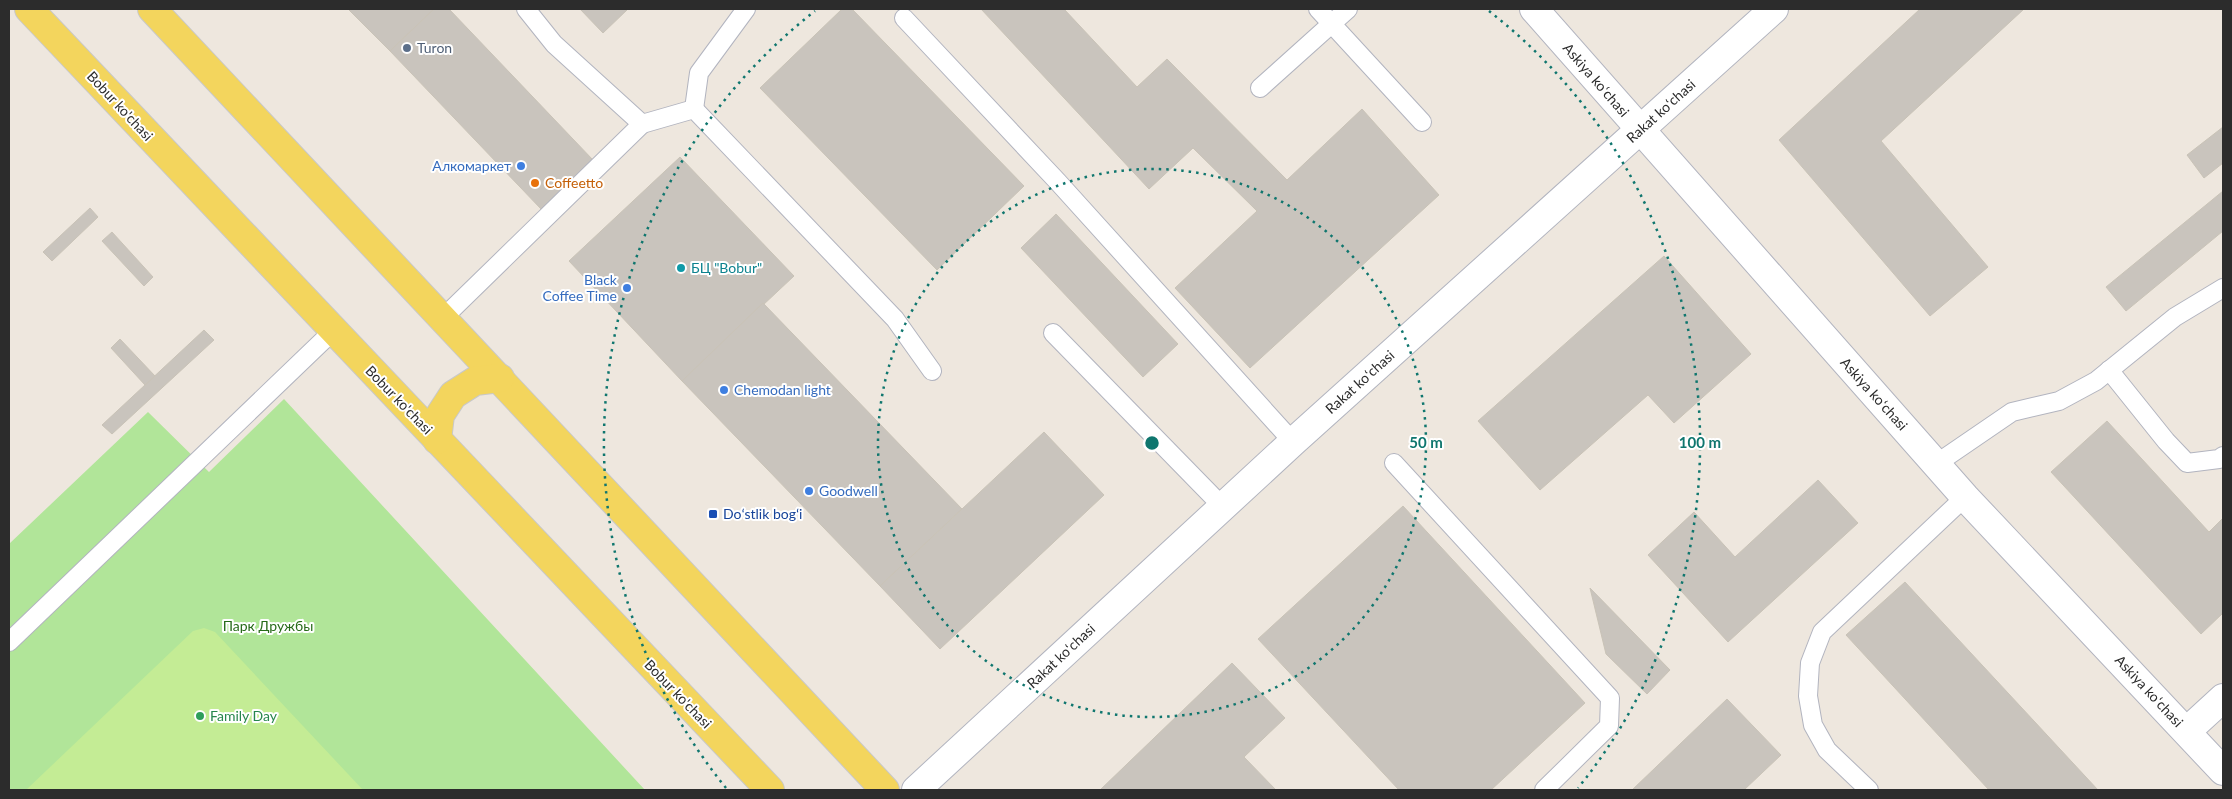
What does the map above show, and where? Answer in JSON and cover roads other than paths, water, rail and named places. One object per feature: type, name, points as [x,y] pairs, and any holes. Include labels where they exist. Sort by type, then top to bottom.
[{"type":"main road","name":"Bobur ko'chasi","points":[[29,9],[770,790]]},
{"type":"main road","points":[[152,9],[885,790]]},
{"type":"main road","points":[[437,440],[440,415],[453,395],[475,381],[500,378]]},
{"type":"street","name":"Askiya koʻchasi","points":[[1534,9],[1965,497],[2223,771]]},
{"type":"street","name":"Rakat koʻchasi","points":[[916,790],[1293,442],[1774,9]]},
{"type":"street","points":[[2187,732],[2223,698]]},
{"type":"lane","points":[[526,9],[554,44],[642,124]]},
{"type":"lane","points":[[694,109],[699,72],[746,9]]},
{"type":"lane","points":[[1318,9],[1422,122]]},
{"type":"lane","points":[[1260,88],[1348,9]]},
{"type":"lane","points":[[904,18],[1058,182],[1293,442]]},
{"type":"lane","points":[[443,318],[642,124],[694,109]]},
{"type":"lane","points":[[694,109],[896,319],[932,371]]},
{"type":"lane","points":[[1936,464],[2012,412],[2059,401],[2096,381],[2175,317],[2223,288]]},
{"type":"lane","points":[[9,642],[333,331]]},
{"type":"lane","points":[[1053,333],[1223,507]]},
{"type":"lane","points":[[2109,370],[2166,441],[2187,463],[2219,459],[2223,456]]},
{"type":"lane","points":[[1394,463],[1610,698],[1609,726],[1544,790]]},
{"type":"lane","points":[[1869,790],[1827,750],[1813,726],[1808,696],[1810,663],[1822,632],[1965,497]]},
{"type":"place","name":"Turon","points":[[407,48]]},
{"type":"place","name":"Алкомаркет","points":[[521,166]]},
{"type":"place","name":"Coffeetto","points":[[535,183]]},
{"type":"place","name":"БЦ \"Bobur\"","points":[[681,268]]},
{"type":"place","name":"Black Coffee Time","points":[[627,288]]},
{"type":"place","name":"Chemodan light","points":[[724,390]]},
{"type":"place","name":"Goodwell","points":[[809,491]]},
{"type":"place","name":"Doʻstlik bogʻi","points":[[713,514]]},
{"type":"place","name":"Family Day","points":[[200,716]]},
{"type":"park label","name":"Парк Дружбы","points":[[268,626]]}]
